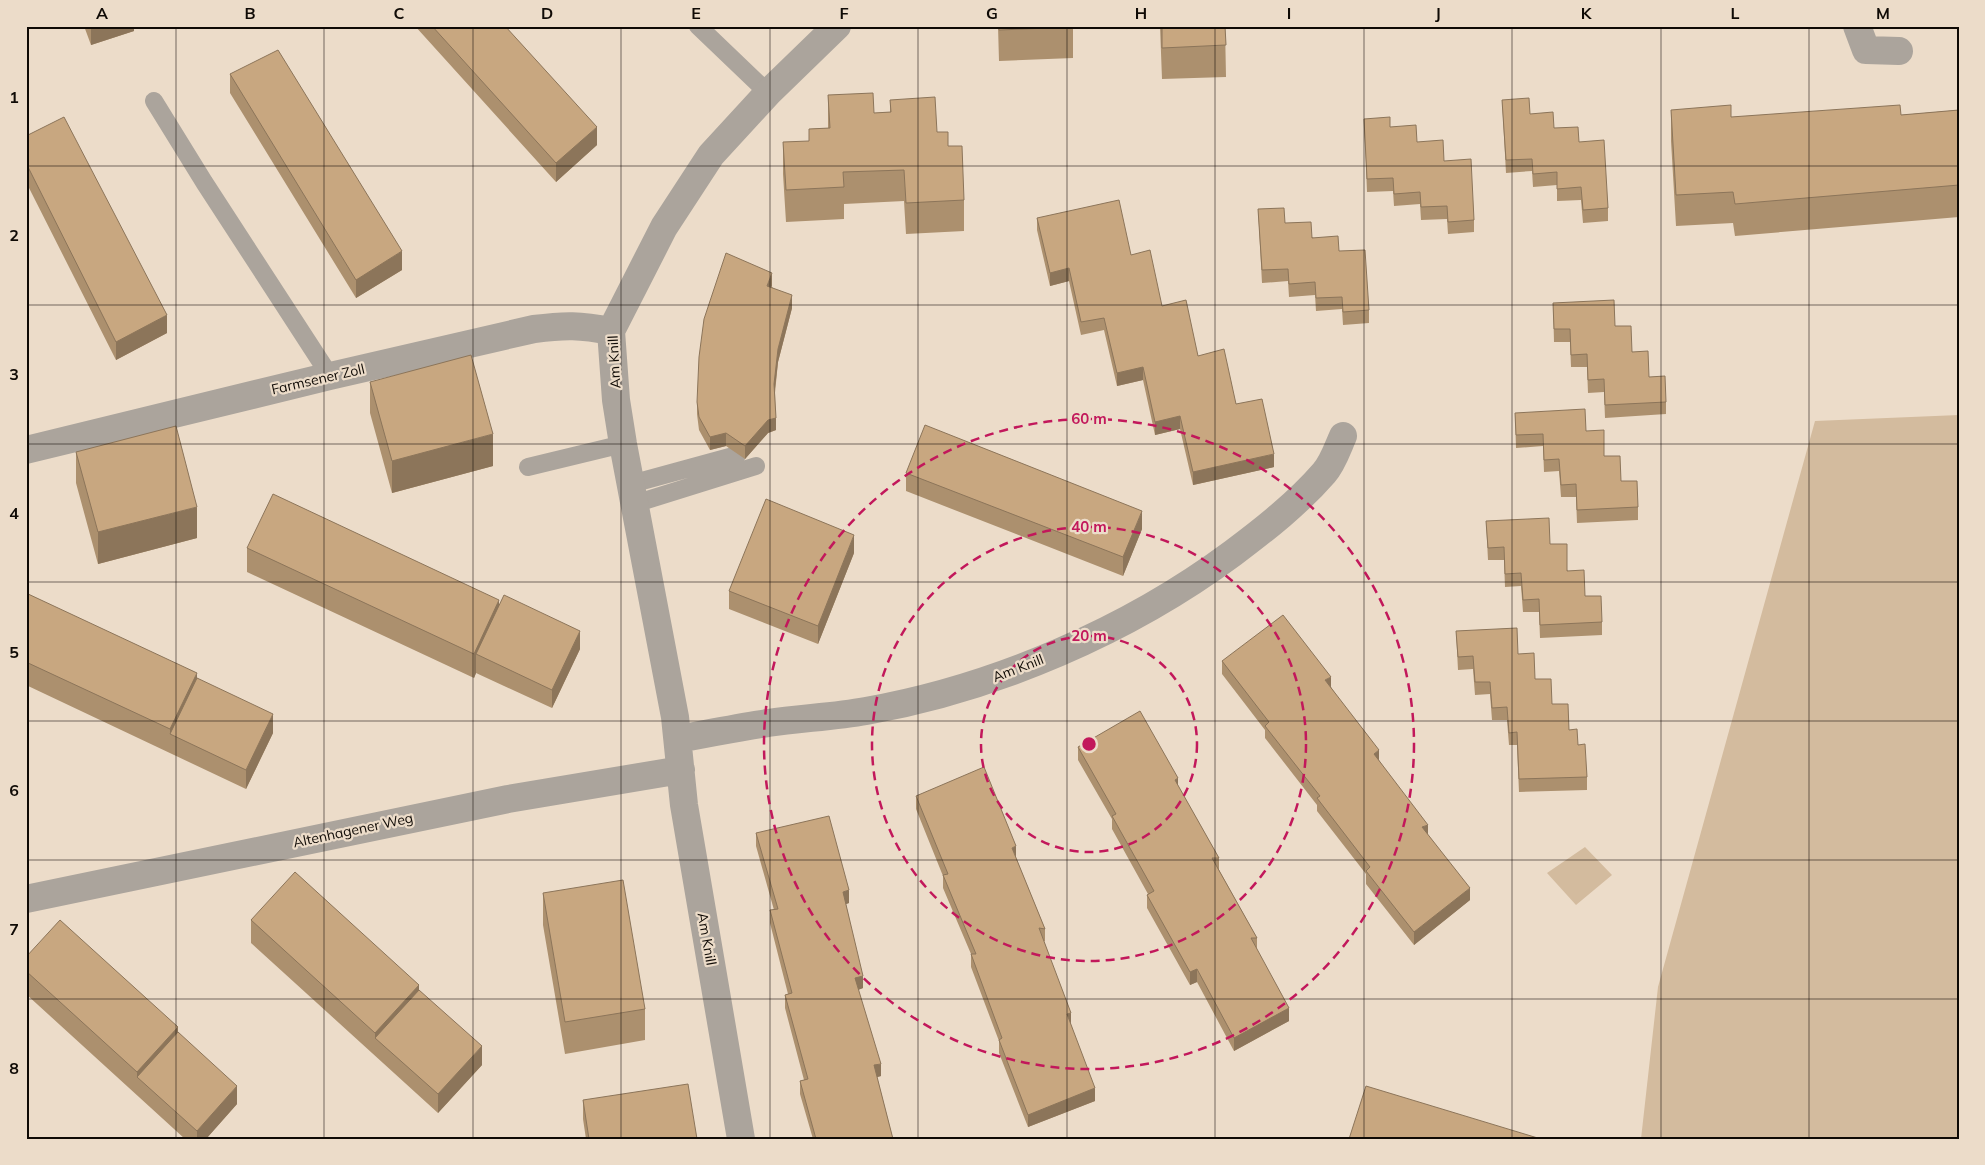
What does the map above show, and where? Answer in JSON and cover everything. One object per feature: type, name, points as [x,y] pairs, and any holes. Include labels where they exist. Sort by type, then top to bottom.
[{"type":"street","points":[[1857,26],[1866,50],[1899,50]]},
{"type":"street","name":"Am Knill","points":[[741,1139],[684,805],[678,740],[623,444],[616,400],[611,331],[664,227],[711,155],[768,93],[834,27]]},
{"type":"street","name":"Farmsener Zoll","points":[[26,450],[330,376],[534,329],[563,325],[611,331]]},
{"type":"street","name":"Am Knill","points":[[678,740],[766,723],[866,712],[960,688],[1011,672],[1056,653],[1150,608],[1216,565],[1270,525],[1326,472],[1343,436]]},
{"type":"street","name":"Altenhagener Weg","points":[[26,899],[508,798],[681,770]]},
{"type":"lane","points":[[698,26],[768,93]]},
{"type":"lane","points":[[154,101],[204,182],[330,376]]},
{"type":"lane","points":[[528,468],[623,444]]},
{"type":"lane","points":[[633,494],[738,455]]},
{"type":"lane","points":[[633,494],[756,466]]},
{"type":"shaded area","points":[[1959,415],[1959,1139],[1641,1139],[1658,987],[1815,421]]},
{"type":"shaded area","points":[[1585,847],[1612,875],[1576,905],[1547,873]]},
{"type":"building","points":[[432,26],[505,26],[597,127],[556,163]]},
{"type":"building","points":[[999,26],[1073,26],[1073,27],[999,30]]},
{"type":"building","points":[[1162,26],[1225,26],[1226,45],[1162,48]]},
{"type":"building","points":[[278,50],[402,251],[356,280],[230,74]]},
{"type":"building","points":[[873,93],[874,113],[891,112],[890,100],[935,97],[937,132],[948,132],[948,146],[962,146],[964,200],[906,203],[904,170],[843,172],[844,187],[786,190],[783,142],[809,141],[809,129],[830,128],[828,95]]},
{"type":"building","points":[[1529,98],[1530,114],[1553,112],[1554,128],[1578,127],[1579,142],[1604,140],[1608,208],[1583,210],[1581,187],[1557,189],[1557,172],[1533,174],[1532,159],[1506,160],[1502,100]]},
{"type":"building","points":[[1731,105],[1731,117],[1900,105],[1901,115],[1959,110],[1959,185],[1735,204],[1733,192],[1676,195],[1671,110]]},
{"type":"building","points":[[64,117],[167,315],[116,342],[26,163],[26,136]]},
{"type":"building","points":[[1390,117],[1390,127],[1416,125],[1417,142],[1443,140],[1444,161],[1471,159],[1474,220],[1448,222],[1447,206],[1421,207],[1420,192],[1394,194],[1393,178],[1367,179],[1364,119]]},
{"type":"building","points":[[1119,200],[1131,255],[1150,250],[1162,306],[1186,300],[1198,356],[1224,349],[1236,404],[1262,399],[1274,454],[1193,472],[1180,416],[1155,422],[1143,367],[1117,373],[1104,318],[1081,322],[1069,268],[1050,273],[1037,218]]},
{"type":"building","points":[[1284,208],[1285,223],[1311,222],[1312,238],[1338,236],[1339,251],[1365,250],[1369,310],[1343,312],[1342,297],[1316,298],[1315,282],[1289,284],[1288,269],[1262,270],[1258,209]]},
{"type":"building","points":[[726,253],[772,273],[767,286],[792,295],[778,349],[774,384],[776,418],[768,420],[745,446],[726,433],[710,437],[699,417],[697,402],[699,357],[704,319]]},
{"type":"building","points":[[1614,300],[1615,326],[1631,326],[1632,352],[1648,351],[1649,377],[1665,376],[1666,402],[1605,405],[1604,379],[1588,380],[1587,354],[1571,355],[1570,329],[1554,329],[1553,303]]},
{"type":"building","points":[[471,355],[493,434],[392,461],[370,382]]},
{"type":"building","points":[[1585,409],[1586,431],[1604,430],[1604,456],[1620,456],[1621,481],[1637,481],[1638,507],[1577,510],[1576,484],[1561,485],[1559,459],[1544,460],[1543,434],[1516,435],[1515,413]]},
{"type":"building","points":[[925,425],[1142,511],[1123,557],[906,473]]},
{"type":"building","points":[[176,426],[197,507],[98,532],[76,452]]},
{"type":"building","points":[[273,494],[499,600],[474,654],[247,548]]},
{"type":"building","points":[[766,499],[854,535],[818,626],[729,591]]},
{"type":"building","points":[[1549,518],[1550,544],[1567,544],[1567,571],[1584,570],[1585,596],[1601,596],[1602,622],[1540,625],[1539,599],[1523,600],[1521,573],[1505,574],[1504,547],[1488,548],[1486,521]]},
{"type":"building","points":[[26,593],[197,673],[170,729],[26,662]]},
{"type":"building","points":[[504,595],[580,631],[552,690],[476,654]]},
{"type":"building","points":[[1283,615],[1331,677],[1325,680],[1379,750],[1374,754],[1428,825],[1422,827],[1470,888],[1414,932],[1366,871],[1370,867],[1317,798],[1320,796],[1265,726],[1269,722],[1222,661]]},
{"type":"building","points":[[1517,628],[1518,654],[1534,653],[1535,679],[1551,679],[1552,704],[1568,704],[1569,730],[1577,729],[1578,745],[1585,744],[1587,777],[1519,779],[1517,732],[1509,733],[1507,707],[1492,708],[1490,682],[1475,682],[1473,656],[1458,657],[1456,631]]},
{"type":"building","points":[[197,678],[273,714],[246,770],[170,734]]},
{"type":"building","points":[[1140,711],[1178,778],[1175,780],[1219,858],[1212,858],[1257,938],[1251,938],[1289,1008],[1234,1038],[1197,969],[1190,972],[1147,895],[1154,891],[1112,816],[1116,814],[1078,747]]},
{"type":"building","points":[[984,767],[1016,846],[1012,848],[1045,929],[1039,928],[1071,1013],[1067,1014],[1095,1088],[1028,1115],[999,1040],[1002,1038],[971,954],[976,954],[943,875],[948,874],[916,796]]},
{"type":"building","points":[[829,816],[849,890],[843,892],[863,976],[855,978],[881,1064],[874,1065],[893,1139],[816,1139],[800,1081],[808,1079],[785,995],[792,993],[770,910],[778,909],[756,833]]},
{"type":"building","points":[[295,872],[419,985],[375,1033],[251,920]]},
{"type":"building","points":[[623,880],[645,1009],[565,1022],[543,893]]},
{"type":"building","points":[[60,920],[178,1027],[137,1072],[26,971],[26,957]]},
{"type":"building","points":[[419,990],[482,1046],[438,1094],[375,1038]]},
{"type":"building","points":[[178,1032],[237,1086],[197,1131],[137,1077]]},
{"type":"building","points":[[688,1084],[697,1139],[589,1139],[583,1100]]},
{"type":"building","points":[[1366,1086],[1541,1139],[1349,1139]]}]
